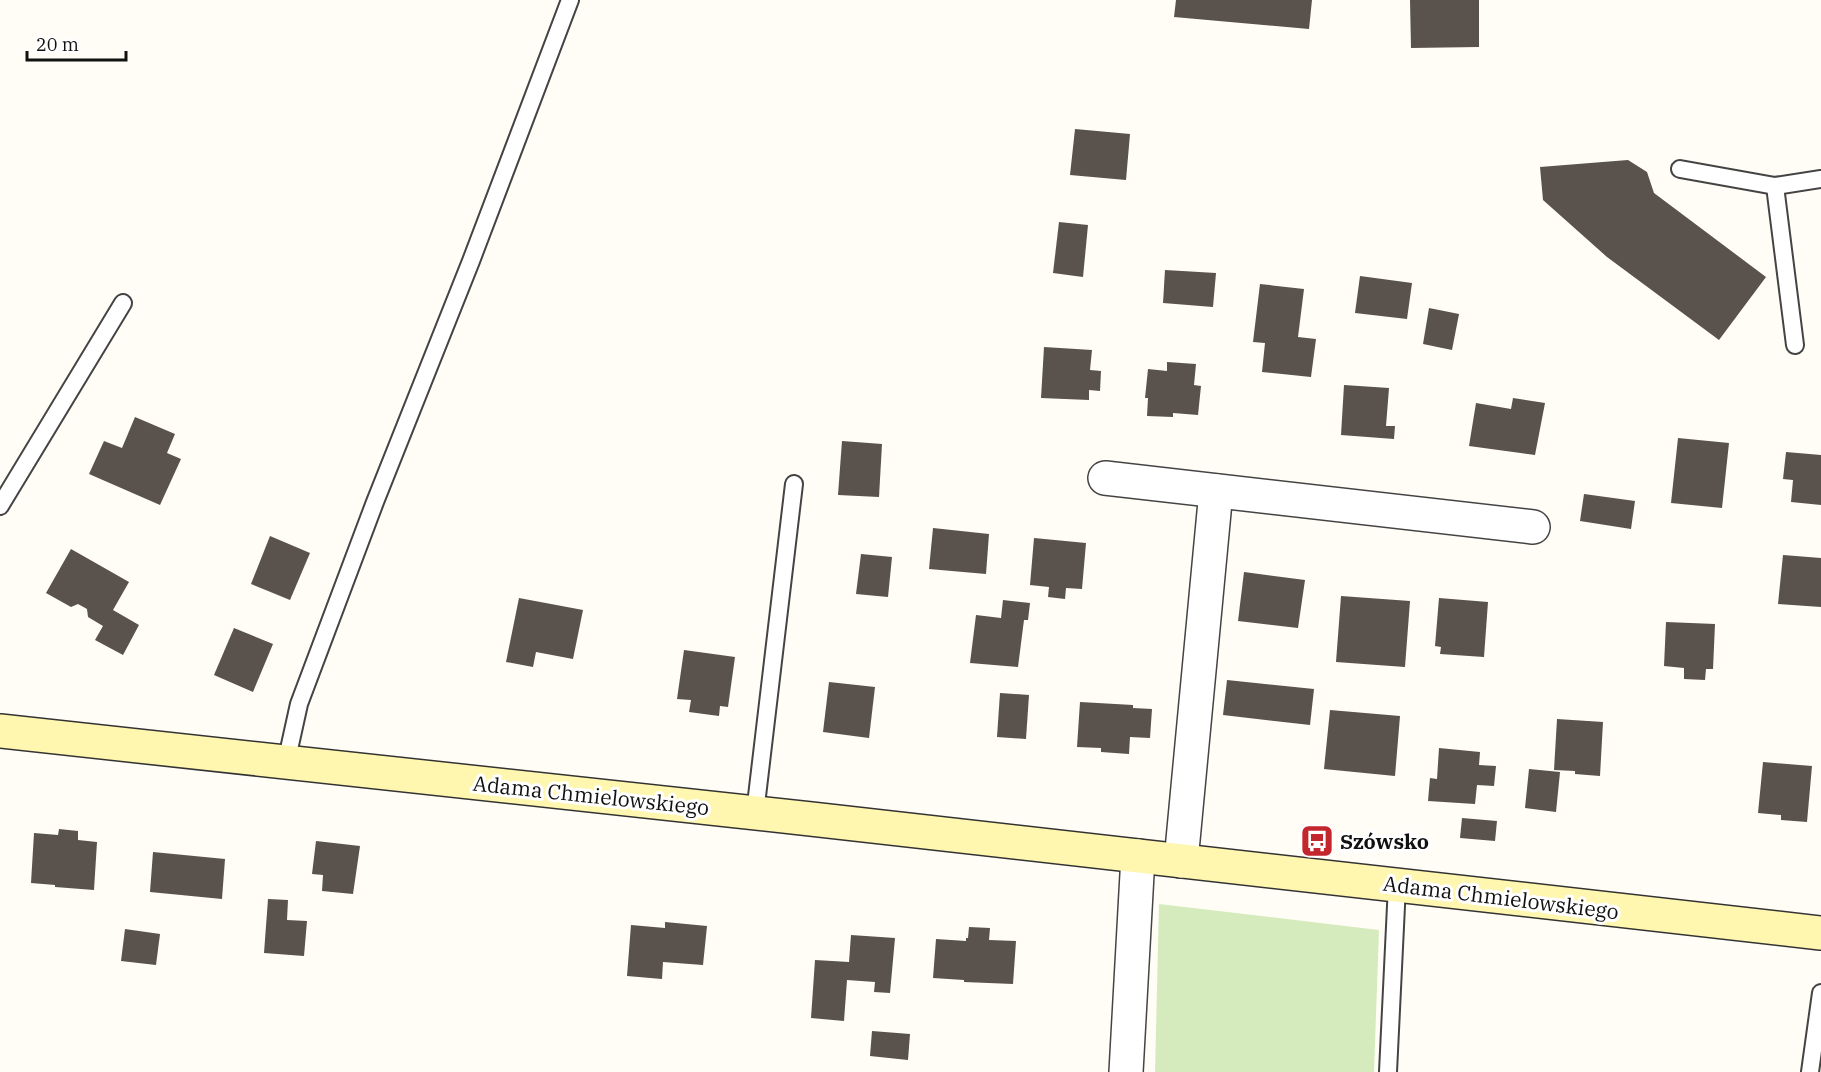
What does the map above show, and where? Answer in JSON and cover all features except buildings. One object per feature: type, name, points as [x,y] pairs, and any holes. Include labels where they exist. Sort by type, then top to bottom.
[{"type":"street","points":[[1106,478],[1533,527]]},
{"type":"street","points":[[1181,861],[1216,490]]},
{"type":"street","name":"Adama Chmielowskiego","points":[[0,731],[1821,933]]},
{"type":"street","points":[[1126,1072],[1138,856]]},
{"type":"lane","points":[[286,763],[299,704],[570,0]]},
{"type":"lane","points":[[1680,169],[1775,186],[1821,179]]},
{"type":"lane","points":[[1775,186],[1795,345]]},
{"type":"lane","points":[[0,506],[123,303]]},
{"type":"lane","points":[[755,813],[794,484]]},
{"type":"lane","points":[[1388,1072],[1397,885]]},
{"type":"lane","points":[[1810,1072],[1821,993]]},
{"type":"green space","points":[[1159,904],[1379,930],[1374,1072],[1155,1072]]},
{"type":"place","name":"Szówsko","points":[[1317,841]]}]
